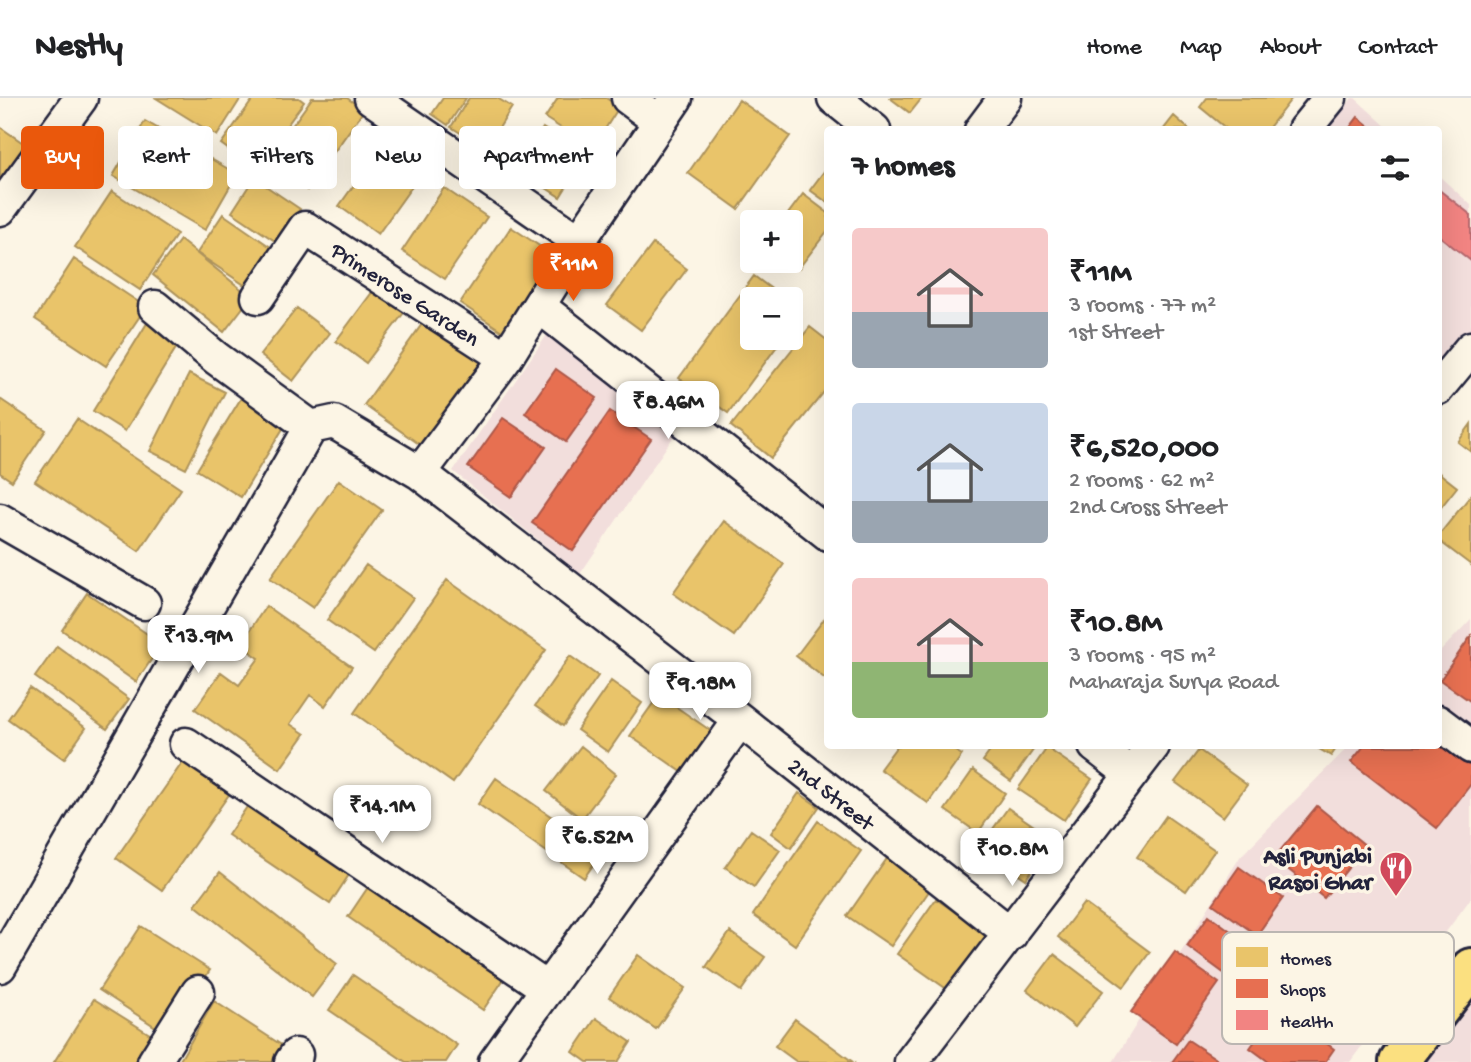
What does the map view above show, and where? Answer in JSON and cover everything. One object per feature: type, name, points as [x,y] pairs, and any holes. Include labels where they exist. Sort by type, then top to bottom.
[{"type":"main road","points":[[1454,997],[1467,981]]},
{"type":"main road","points":[[1404,1060],[1417,1044]]},
{"type":"street","points":[[0,209],[81,98]]},
{"type":"street","points":[[372,98],[579,241]]},
{"type":"street","points":[[421,472],[506,358],[579,241],[668,110],[628,98]]},
{"type":"street","points":[[834,98],[869,126]]},
{"type":"street","points":[[984,126],[1005,98]]},
{"type":"street","points":[[1307,126],[1330,98]]},
{"type":"street","name":"Primerose Garden","points":[[258,297],[305,228],[506,358]]},
{"type":"street","points":[[0,966],[311,427],[216,358],[155,307]]},
{"type":"street","points":[[540,307],[824,531]]},
{"type":"street","points":[[1442,382],[1471,348]]},
{"type":"street","name":"2nd Street","points":[[311,427],[334,422],[421,472],[1011,934]]},
{"type":"street","points":[[0,520],[144,603]]},
{"type":"street","points":[[495,1062],[740,720]]},
{"type":"street","points":[[1442,725],[1471,747]]},
{"type":"street","points":[[186,744],[548,989]]},
{"type":"street","points":[[1099,749],[1131,774]]},
{"type":"street","points":[[911,1062],[1151,749]]},
{"type":"street","points":[[154,1062],[198,992]]},
{"type":"shaded area","points":[[1352,98],[1355,98],[1386,126],[1330,126]]},
{"type":"shaded area","points":[[1442,179],[1471,205],[1471,333],[1442,368]]},
{"type":"shaded area","points":[[551,329],[678,430],[580,574],[453,471]]},
{"type":"shaded area","points":[[1471,619],[1471,898],[1446,932],[1222,932],[1222,1044],[1363,1044],[1350,1062],[1113,1062],[1240,857],[1346,749],[1442,749],[1442,650]]},
{"type":"shaded area","points":[[1471,1001],[1471,1062],[1425,1062],[1439,1044],[1454,1044],[1454,1024]]},
{"type":"building: Homes","points":[[156,98],[241,98],[217,136],[213,134],[213,126],[201,126]]},
{"type":"building: Homes","points":[[254,98],[299,98],[304,102],[286,126],[234,126]]},
{"type":"building: Homes","points":[[312,98],[347,98],[364,110],[337,148],[337,126],[292,126]]},
{"type":"building: Homes","points":[[443,98],[466,98],[448,125],[432,114]]},
{"type":"building: Homes","points":[[469,98],[497,98],[512,107],[500,126],[459,126],[459,132],[451,127]]},
{"type":"building: Homes","points":[[558,98],[606,98],[619,107],[607,126],[558,126],[545,118]]},
{"type":"building: Homes","points":[[890,98],[922,98],[910,113]]},
{"type":"building: Homes","points":[[1207,98],[1292,98],[1270,126],[1223,126],[1200,107]]},
{"type":"building: Homes","points":[[739,100],[790,136],[738,209],[688,173]]},
{"type":"building: Homes","points":[[1174,116],[1185,126],[1166,126]]},
{"type":"building: Homes","points":[[0,127],[21,142],[21,152],[0,183]]},
{"type":"building: Homes","points":[[227,136],[227,148],[221,144]]},
{"type":"building: Homes","points":[[213,160],[227,168],[228,189],[205,230],[135,189],[213,189]]},
{"type":"building: Homes","points":[[824,171],[824,200],[810,190]]},
{"type":"building: Homes","points":[[247,189],[270,189],[300,209],[278,243],[232,212]]},
{"type":"building: Homes","points":[[351,189],[410,189],[378,234],[339,206]]},
{"type":"building: Homes","points":[[443,189],[487,217],[445,279],[402,251]]},
{"type":"building: Homes","points":[[548,189],[565,189],[560,197]]},
{"type":"building: Homes","points":[[112,191],[177,234],[140,290],[75,247]]},
{"type":"building: Homes","points":[[803,194],[824,210],[824,235],[803,263],[803,210],[791,210]]},
{"type":"building: Homes","points":[[223,214],[275,250],[249,288],[197,253]]},
{"type":"building: Homes","points":[[511,227],[559,259],[508,335],[460,303]]},
{"type":"building: Homes","points":[[180,240],[251,297],[224,332],[153,275]]},
{"type":"building: Homes","points":[[653,244],[687,269],[641,330],[607,305]]},
{"type":"building: Homes","points":[[74,259],[146,307],[106,366],[35,319]]},
{"type":"building: Homes","points":[[754,276],[769,287],[746,287]]},
{"type":"building: Homes","points":[[379,283],[409,306],[366,363],[336,341]]},
{"type":"building: Homes","points":[[740,295],[740,350],[774,350],[728,413],[679,378]]},
{"type":"building: Homes","points":[[297,308],[330,333],[293,381],[260,355]]},
{"type":"building: Homes","points":[[149,320],[181,340],[125,431],[93,411]]},
{"type":"building: Homes","points":[[425,320],[482,361],[422,446],[364,405]]},
{"type":"building: Homes","points":[[810,327],[824,338],[824,392],[771,458],[731,426],[792,350],[803,350],[803,336]]},
{"type":"building: Homes","points":[[189,374],[225,392],[186,469],[150,451]]},
{"type":"building: Homes","points":[[243,395],[287,422],[241,497],[197,470]]},
{"type":"building: Homes","points":[[0,399],[46,430],[12,481],[0,473]]},
{"type":"building: Homes","points":[[77,419],[181,489],[139,551],[35,481]]},
{"type":"building: Homes","points":[[1471,424],[1471,452],[1458,442]]},
{"type":"building: Homes","points":[[1442,475],[1457,487],[1442,506]]},
{"type":"building: Homes","points":[[339,480],[382,510],[313,608],[270,578]]},
{"type":"building: Homes","points":[[1471,495],[1471,565],[1442,543],[1442,531]]},
{"type":"building: Homes","points":[[724,521],[784,564],[734,636],[673,593]]},
{"type":"building: Homes","points":[[366,565],[413,598],[374,653],[327,620]]},
{"type":"building: Homes","points":[[447,580],[546,650],[453,783],[354,713]]},
{"type":"building: Homes","points":[[87,593],[162,644],[136,682],[62,630]]},
{"type":"building: Homes","points":[[266,606],[352,667],[325,706],[310,695],[290,724],[305,734],[280,769],[195,709],[221,672],[239,685],[259,658],[240,645]]},
{"type":"building: Homes","points":[[824,619],[824,678],[796,656]]},
{"type":"building: Homes","points":[[57,646],[129,699],[107,729],[35,677]]},
{"type":"building: Homes","points":[[570,656],[598,676],[563,726],[535,706]]},
{"type":"building: Homes","points":[[611,681],[642,703],[608,752],[577,730]]},
{"type":"building: Homes","points":[[30,688],[86,728],[64,759],[8,719]]},
{"type":"building: Homes","points":[[659,695],[711,731],[682,772],[630,736]]},
{"type":"building: Homes","points":[[581,746],[616,774],[582,819],[546,791]]},
{"type":"building: Homes","points":[[895,749],[952,749],[962,755],[928,803],[880,769]]},
{"type":"building: Homes","points":[[992,749],[1034,749],[1011,781],[983,761]]},
{"type":"building: Homes","points":[[1046,749],[1092,779],[1064,820],[1018,789]]},
{"type":"building: Homes","points":[[1319,749],[1336,749],[1331,756]]},
{"type":"building: Homes","points":[[1199,750],[1247,785],[1223,817],[1175,782]]},
{"type":"building: Homes","points":[[189,753],[235,786],[162,890],[116,858]]},
{"type":"building: Homes","points":[[973,770],[1005,793],[978,833],[945,810]]},
{"type":"building: Homes","points":[[496,778],[602,852],[584,878],[478,804]]},
{"type":"building: Homes","points":[[799,793],[819,807],[791,848],[771,833]]},
{"type":"building: Homes","points":[[255,795],[356,864],[330,904],[228,835]]},
{"type":"building: Homes","points":[[1008,808],[1053,839],[1026,879],[980,847]]},
{"type":"building: Homes","points":[[1166,816],[1215,850],[1186,891],[1137,857]]},
{"type":"building: Homes","points":[[818,821],[861,851],[795,945],[753,915]]},
{"type":"building: Homes","points":[[751,830],[780,850],[754,887],[725,867]]},
{"type":"building: Homes","points":[[893,850],[936,881],[891,946],[847,916]]},
{"type":"building: Homes","points":[[220,872],[337,964],[312,997],[195,905]]},
{"type":"building: Homes","points":[[375,877],[510,970],[483,1010],[348,917]]},
{"type":"building: Homes","points":[[936,899],[990,936],[951,992],[897,954]]},
{"type":"building: Homes","points":[[1084,903],[1150,952],[1124,987],[1058,937]]},
{"type":"building: Homes","points":[[141,926],[210,970],[168,1035],[99,990]]},
{"type":"building: Homes","points":[[730,932],[765,957],[741,991],[706,967]]},
{"type":"building: Homes","points":[[1054,954],[1103,991],[1075,1027],[1027,990]]},
{"type":"building: Homes","points":[[638,955],[685,988],[656,1029],[609,997]]},
{"type":"building: Homes","points":[[353,975],[457,1045],[446,1062],[406,1062],[329,1010]]},
{"type":"building: Homes","points":[[94,999],[164,1043],[152,1062],[54,1062]]},
{"type":"building: Homes","points":[[214,1001],[289,1050],[280,1062],[179,1062]]},
{"type":"building: Homes","points":[[596,1018],[631,1042],[618,1062],[587,1062],[573,1052]]},
{"type":"building: Homes","points":[[795,1019],[853,1062],[797,1062],[775,1046]]},
{"type":"building: Shops","points":[[1358,117],[1369,126],[1351,126]]},
{"type":"building: Shops","points":[[556,369],[597,398],[566,442],[525,413]]},
{"type":"building: Shops","points":[[610,411],[651,439],[573,551],[532,523]]},
{"type":"building: Shops","points":[[503,418],[546,447],[511,497],[468,467]]},
{"type":"building: Shops","points":[[1471,636],[1470,701],[1442,681],[1442,677]]},
{"type":"building: Shops","points":[[1442,736],[1471,757],[1471,784],[1437,828],[1351,762],[1362,749],[1442,749]]},
{"type":"building: Shops","points":[[1317,806],[1366,846],[1324,898],[1274,858]]},
{"type":"building: Shops","points":[[1239,867],[1283,898],[1259,932],[1253,932],[1213,904]]},
{"type":"building: Shops","points":[[1209,915],[1232,932],[1222,932],[1222,972],[1187,946]]},
{"type":"building: Shops","points":[[1175,952],[1219,983],[1176,1044],[1131,1012]]},
{"type":"building: Shops","points":[[1188,1040],[1221,1062],[1172,1062]]},
{"type":"building: Shops","points":[[1253,1044],[1327,1044],[1334,1049],[1325,1062],[1269,1062],[1250,1048]]},
{"type":"building: Health","points":[[1442,192],[1471,215],[1471,261],[1442,238]]},
{"type":"place","name":"Asli Punjabi Rasoi Ghar","points":[[1396,898]]}]
